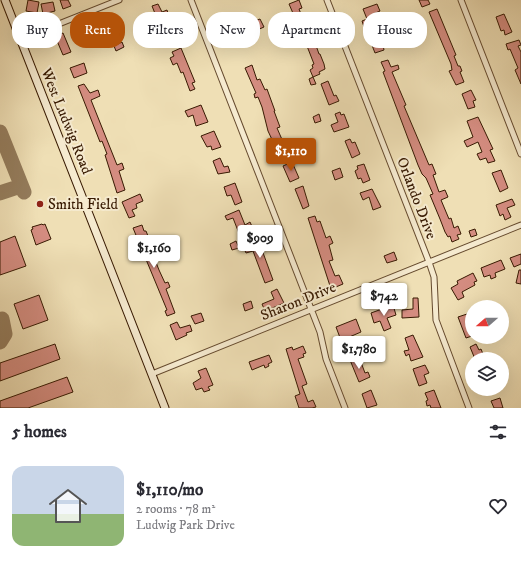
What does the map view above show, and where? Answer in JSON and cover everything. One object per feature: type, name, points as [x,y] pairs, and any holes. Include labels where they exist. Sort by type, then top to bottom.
[{"type":"main road","name":"West Ludwig Road","points":[[5,0],[12,17]]},
{"type":"main road","name":"West Ludwig Road","points":[[25,48],[165,408]]},
{"type":"street","points":[[62,23],[119,0]]},
{"type":"street","points":[[191,0],[311,308],[320,332],[326,359],[345,408]]},
{"type":"street","name":"Orlando Drive","points":[[327,0],[429,262],[434,277],[436,320],[469,408]]},
{"type":"street","points":[[461,0],[521,154]]},
{"type":"street","name":"Sharon Drive","points":[[152,374],[311,308],[521,225]]},
{"type":"building","points":[[28,0],[39,2],[37,12],[26,11]]},
{"type":"building","points":[[60,0],[68,0],[71,6],[63,9]]},
{"type":"building","points":[[299,0],[302,8],[299,9],[300,12],[292,12],[289,4]]},
{"type":"building","points":[[419,0],[428,0],[430,4],[422,7]]},
{"type":"building","points":[[53,2],[55,11],[43,12],[41,4]]},
{"type":"building","points":[[158,4],[162,12],[154,12],[152,6]]},
{"type":"building","points":[[377,4],[380,11],[364,12],[363,9]]},
{"type":"building","points":[[437,9],[456,55],[454,56],[458,66],[460,66],[462,71],[460,72],[464,82],[456,85],[449,71],[452,70],[451,64],[429,12]]},
{"type":"building","points":[[504,14],[512,32],[505,35],[504,30],[501,31],[496,17]]},
{"type":"building","points":[[260,19],[264,27],[260,29]]},
{"type":"building","points":[[62,33],[71,52],[63,55],[60,48],[62,48]]},
{"type":"building","points":[[519,40],[521,45],[518,46],[521,52],[521,84],[515,70],[518,68],[510,49],[508,50],[506,44]]},
{"type":"building","points":[[115,48],[122,48],[116,51]]},
{"type":"building","points":[[181,48],[195,82],[192,83],[195,89],[190,91],[183,72],[181,73],[177,63],[173,65],[170,58],[174,56],[172,52]]},
{"type":"building","points":[[308,48],[317,48],[325,69],[319,72],[320,74],[313,77],[310,70],[313,68],[312,65],[314,64]]},
{"type":"building","points":[[373,48],[384,48],[384,50],[375,53]]},
{"type":"building","points":[[388,60],[391,67],[398,65],[399,69],[392,72],[406,105],[404,106],[429,165],[432,164],[436,174],[433,175],[439,192],[445,190],[448,197],[441,200],[449,219],[451,218],[454,228],[458,226],[461,234],[457,235],[459,239],[452,242],[450,236],[448,237],[445,232],[430,195],[433,194],[418,165],[383,72],[385,71],[381,62]]},
{"type":"building","points":[[84,63],[87,73],[74,78],[70,68]]},
{"type":"building","points":[[252,65],[257,80],[260,79],[265,90],[267,89],[280,127],[277,128],[287,151],[281,153],[276,145],[275,146],[268,131],[262,107],[258,97],[255,98],[254,94],[256,93],[245,68]]},
{"type":"building","points":[[313,77],[316,84],[311,85],[309,79]]},
{"type":"building","points":[[328,81],[334,96],[336,95],[339,101],[329,105],[321,84]]},
{"type":"building","points":[[84,84],[90,93],[98,90],[100,96],[91,100],[117,165],[122,163],[124,169],[119,171],[125,190],[117,193],[105,155],[107,154],[102,141],[100,142],[78,86]]},
{"type":"building","points":[[471,90],[476,100],[473,101],[475,107],[468,109],[462,94]]},
{"type":"building","points":[[201,105],[208,122],[196,126],[193,115],[188,117],[185,111]]},
{"type":"building","points":[[340,112],[341,115],[344,114],[349,127],[334,132],[331,125],[338,122],[335,114]]},
{"type":"building","points":[[319,114],[321,121],[315,123],[313,117]]},
{"type":"building","points":[[478,117],[493,149],[490,150],[495,161],[488,163],[486,158],[480,160],[477,154],[482,152],[478,142],[467,147],[464,141],[473,137],[467,121]]},
{"type":"building","points":[[214,131],[221,147],[212,150],[211,146],[207,147],[201,136]]},
{"type":"building","points":[[350,139],[352,143],[355,142],[360,154],[352,158],[345,141]]},
{"type":"building","points":[[220,158],[224,167],[228,166],[230,172],[218,174],[213,161]]},
{"type":"building","points":[[292,162],[299,178],[290,182],[283,166]]},
{"type":"building","points":[[364,164],[370,180],[363,183],[361,178],[358,179],[355,171],[358,169],[357,166]]},
{"type":"building","points":[[340,168],[343,177],[335,180],[332,171]]},
{"type":"building","points":[[501,170],[508,188],[500,192],[492,173]]},
{"type":"building","points":[[235,183],[242,202],[235,205],[231,195],[227,196],[224,187]]},
{"type":"building","points":[[303,186],[309,206],[303,209],[295,189]]},
{"type":"building","points":[[372,189],[381,207],[373,210],[369,197],[363,200],[360,193]]},
{"type":"building","points":[[140,194],[143,201],[136,204],[137,208],[132,210],[135,216],[129,218],[122,202]]},
{"type":"building","points":[[512,199],[515,205],[507,208],[511,217],[505,220],[503,214],[500,216],[496,205]]},
{"type":"building","points":[[239,210],[245,225],[250,222],[254,231],[240,236],[233,218],[227,220],[225,216]]},
{"type":"building","points":[[315,216],[317,222],[320,221],[326,238],[330,236],[333,243],[329,245],[333,260],[329,261],[335,276],[339,275],[343,284],[331,289],[308,218]]},
{"type":"building","points":[[45,224],[51,239],[36,245],[31,230],[33,229],[32,227]]},
{"type":"building","points":[[142,225],[148,236],[146,237],[159,270],[165,283],[168,282],[170,287],[166,289],[175,313],[167,316],[165,311],[167,310],[133,228]]},
{"type":"building","points":[[475,229],[477,235],[471,237],[469,231]]},
{"type":"building","points":[[15,236],[26,266],[0,275],[0,242]]},
{"type":"building","points":[[258,239],[273,280],[265,283],[253,251],[246,253],[243,246]]},
{"type":"building","points":[[236,241],[239,248],[232,250],[230,244]]},
{"type":"building","points":[[394,252],[397,260],[387,263],[384,256]]},
{"type":"building","points":[[521,254],[521,264],[514,267],[510,258]]},
{"type":"building","points":[[501,260],[505,269],[495,273],[496,277],[491,279],[490,275],[484,277],[481,268]]},
{"type":"building","points":[[519,270],[521,270],[521,284],[516,283]]},
{"type":"building","points":[[473,273],[477,281],[474,282],[475,285],[462,292],[464,297],[458,300],[451,288],[458,284],[457,281]]},
{"type":"building","points":[[277,289],[284,303],[265,311],[262,304],[274,299],[271,292]]},
{"type":"building","points":[[39,295],[48,320],[23,329],[14,304]]},
{"type":"building","points":[[413,298],[418,298],[419,317],[402,318],[402,310],[413,309]]},
{"type":"building","points":[[251,301],[253,308],[245,311],[243,304]]},
{"type":"building","points":[[393,305],[396,315],[387,318],[391,328],[384,331],[380,321],[374,323],[371,313]]},
{"type":"building","points":[[201,313],[204,321],[195,324],[191,316]]},
{"type":"building","points":[[465,315],[465,335],[458,317]]},
{"type":"building","points":[[356,319],[361,332],[347,338],[348,341],[342,343],[336,327]]},
{"type":"building","points":[[177,322],[180,328],[190,325],[192,331],[176,340],[170,325]]},
{"type":"building","points":[[413,335],[423,357],[411,361],[409,354],[406,356],[404,351],[409,350],[405,338]]},
{"type":"building","points":[[55,344],[60,359],[0,381],[0,363]]},
{"type":"building","points":[[476,344],[479,350],[481,349],[482,352],[472,352],[470,347]]},
{"type":"building","points":[[303,346],[306,353],[303,354],[304,357],[298,359],[307,384],[302,386],[308,402],[313,400],[316,407],[312,408],[299,408],[295,396],[300,394],[286,349],[292,347],[293,350]]},
{"type":"building","points":[[269,355],[272,362],[268,364],[269,366],[265,368],[264,365],[252,370],[249,362]]},
{"type":"building","points":[[359,357],[365,373],[368,372],[370,377],[359,382],[350,360]]},
{"type":"building","points":[[425,365],[429,373],[424,375],[427,383],[419,386],[413,369]]},
{"type":"building","points":[[206,368],[213,385],[208,387],[210,390],[204,392],[202,388],[196,390],[193,383],[201,378],[198,371]]},
{"type":"building","points":[[67,377],[73,392],[28,408],[0,408],[0,401]]},
{"type":"building","points":[[371,390],[377,405],[367,408],[362,394]]},
{"type":"building","points":[[434,390],[441,408],[431,408],[430,405],[427,406],[426,401],[428,400],[425,393]]},
{"type":"building","points":[[500,398],[503,408],[494,408],[491,401]]},
{"type":"taxiway","points":[[0,132],[24,192]]},
{"type":"taxiway","points":[[0,193],[21,186]]},
{"type":"taxiway","points":[[0,342],[5,334],[2,319]]},
{"type":"place","name":"Smith Field","points":[[40,204]]}]
